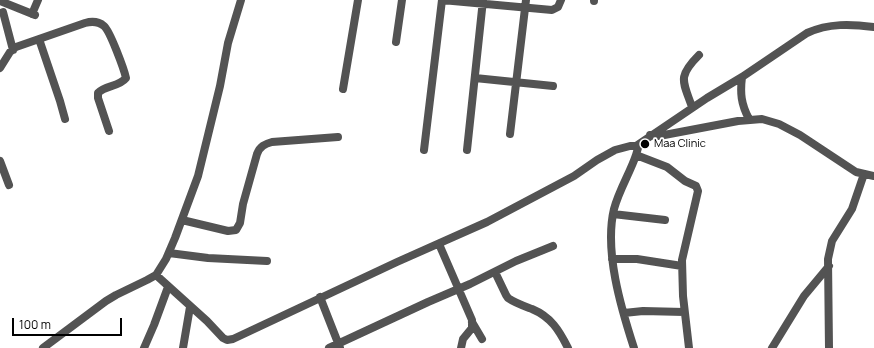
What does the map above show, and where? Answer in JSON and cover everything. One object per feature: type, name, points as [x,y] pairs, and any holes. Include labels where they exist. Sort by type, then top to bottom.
[{"type":"street","points":[[0,1],[34,14],[38,0]]},
{"type":"street","points":[[43,348],[116,295],[156,275],[161,268],[169,253],[198,176],[228,43],[242,0]]},
{"type":"street","points":[[344,89],[358,0]]},
{"type":"street","points":[[396,42],[402,0]]},
{"type":"street","points":[[424,150],[442,0],[525,4],[554,10],[558,7],[561,0]]},
{"type":"street","points":[[467,150],[483,2]]},
{"type":"street","points":[[510,134],[525,4]]},
{"type":"street","points":[[9,5],[1,12],[12,50]]},
{"type":"street","points":[[0,68],[12,50],[20,45],[90,22],[99,23],[105,27],[108,32],[126,78],[123,82],[101,89],[98,93],[98,98],[110,131]]},
{"type":"street","points":[[227,340],[233,339],[320,297],[487,222],[562,183],[601,157],[615,150],[636,146],[650,135],[742,77],[793,42],[816,29],[836,25],[874,27]]},
{"type":"street","points":[[39,39],[65,119]]},
{"type":"street","points":[[692,108],[685,85],[684,75],[687,67],[699,55]]},
{"type":"street","points":[[742,77],[741,99],[743,108],[749,119]]},
{"type":"street","points":[[475,78],[553,86]]},
{"type":"street","points":[[650,135],[663,136],[749,119],[768,120],[787,128],[859,173],[871,174],[832,241],[829,266],[829,348]]},
{"type":"street","points":[[182,220],[228,231],[236,230],[240,223],[244,200],[260,148],[272,142],[338,137]]},
{"type":"street","points":[[634,348],[624,313],[612,259],[611,247],[613,214],[636,155],[638,148],[636,146]]},
{"type":"street","points":[[636,155],[663,165],[685,181],[696,186],[697,189],[698,194],[685,244],[682,266],[684,312],[689,348]]},
{"type":"street","points":[[0,161],[9,185]]},
{"type":"street","points":[[613,214],[665,220]]},
{"type":"street","points":[[439,244],[472,322],[482,340]]},
{"type":"street","points":[[329,348],[339,346],[428,302],[459,289],[516,261],[553,246]]},
{"type":"street","points":[[169,253],[208,258],[267,261]]},
{"type":"street","points":[[612,259],[637,259],[682,266]]},
{"type":"street","points":[[772,348],[804,296],[829,266]]},
{"type":"street","points":[[495,272],[508,298],[542,313],[558,329],[568,348]]},
{"type":"street","points":[[156,275],[207,321],[223,338],[227,340],[232,348]]},
{"type":"street","points":[[144,348],[168,287]]},
{"type":"street","points":[[320,297],[339,346]]},
{"type":"street","points":[[183,348],[190,307]]},
{"type":"street","points":[[624,313],[643,311],[684,312]]},
{"type":"street","points":[[461,348],[462,341],[470,330],[472,322]]},
{"type":"place","name":"Maa Clinic","points":[[645,144]]}]
